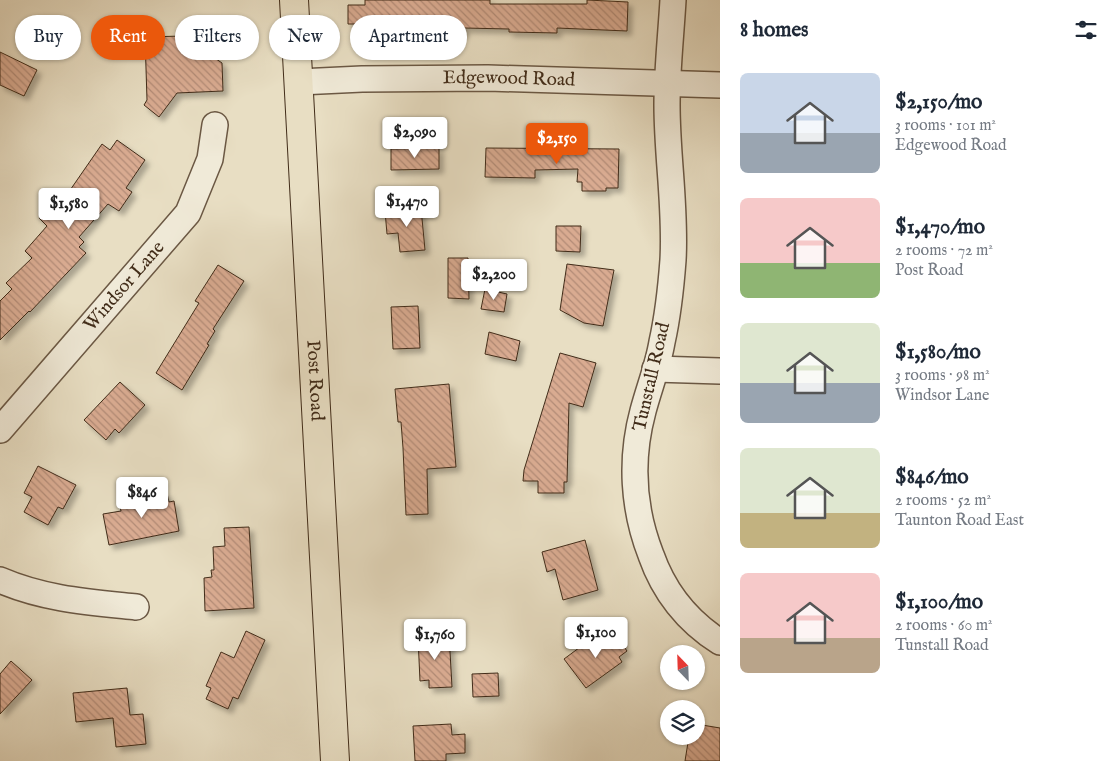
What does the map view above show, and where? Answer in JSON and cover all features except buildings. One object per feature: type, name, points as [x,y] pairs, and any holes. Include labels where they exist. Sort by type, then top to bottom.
[{"type":"main road","name":"Post Road","points":[[294,0],[335,761]]},
{"type":"street","name":"Tunstall Road","points":[[673,0],[667,83],[673,201],[673,258],[667,316],[656,369],[642,414],[636,456],[636,494],[642,531],[657,572],[678,606],[701,629],[720,642]]},
{"type":"street","name":"Edgewood Road","points":[[299,82],[344,79],[460,78],[720,85]]},
{"type":"street","name":"Windsor Lane","points":[[0,430],[188,213],[210,159],[215,125]]},
{"type":"street","points":[[656,369],[720,371]]},
{"type":"street","points":[[0,580],[20,589],[62,600],[136,607]]}]
